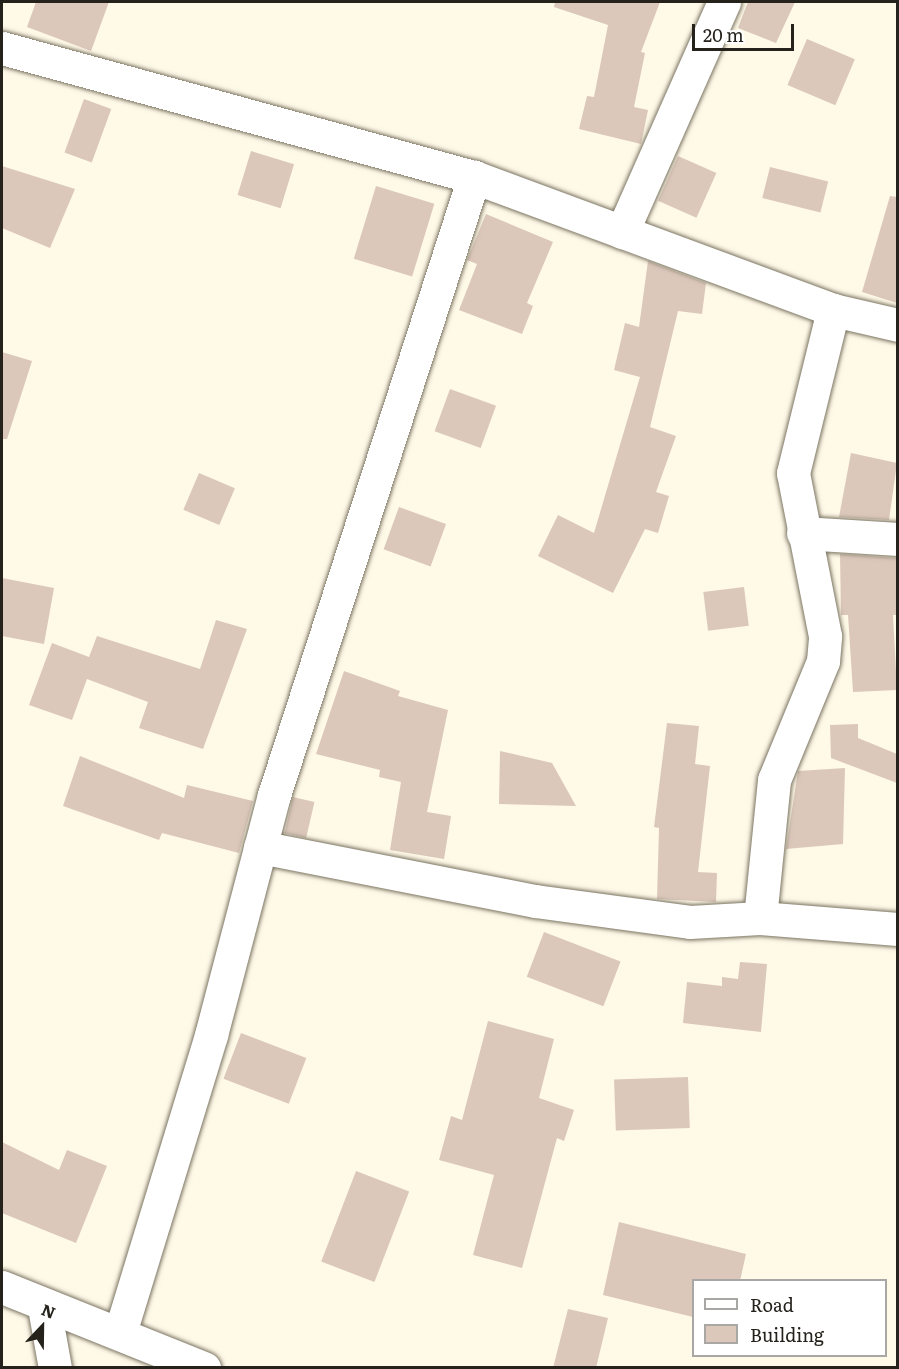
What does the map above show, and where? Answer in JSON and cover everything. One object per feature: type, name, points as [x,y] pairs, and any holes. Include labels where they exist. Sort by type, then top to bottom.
[{"type":"street","points":[[622,232],[724,2]]},
{"type":"street","points":[[2,48],[474,177],[833,310],[897,326]]},
{"type":"street","points":[[120,1333],[211,1035],[260,847],[474,177]]},
{"type":"street","points":[[760,918],[774,780],[823,662],[825,636],[793,473],[833,310]]},
{"type":"street","points":[[803,533],[897,539]]},
{"type":"street","points":[[260,847],[535,901],[690,922],[760,918],[897,929]]},
{"type":"street","points":[[2,1287],[44,1306],[120,1333],[204,1368]]},
{"type":"street","points":[[44,1306],[55,1368]]},
{"type":"building","points":[[36,2],[109,2],[91,51],[27,27]]},
{"type":"building","points":[[555,2],[660,2],[641,52],[645,53],[634,107],[648,110],[641,144],[579,129],[587,96],[594,97],[608,25],[554,7]]},
{"type":"building","points":[[748,2],[795,2],[776,43],[738,28]]},
{"type":"building","points":[[807,39],[855,59],[835,105],[787,85]]},
{"type":"building","points":[[84,99],[111,109],[92,162],[65,153]]},
{"type":"building","points":[[251,151],[294,164],[281,208],[238,195]]},
{"type":"building","points":[[678,156],[716,173],[696,218],[658,201]]},
{"type":"building","points":[[2,166],[75,189],[50,248],[2,228]]},
{"type":"building","points":[[770,167],[828,182],[820,213],[762,198]]},
{"type":"building","points":[[376,186],[434,204],[412,277],[354,259]]},
{"type":"building","points":[[890,196],[897,197],[897,303],[862,292]]},
{"type":"building","points":[[486,214],[553,242],[527,303],[533,306],[522,334],[459,310],[477,264],[467,260]]},
{"type":"building","points":[[648,261],[706,283],[702,314],[678,311],[650,427],[676,436],[656,492],[669,496],[658,533],[645,529],[613,593],[538,556],[558,515],[594,533],[640,377],[614,370],[625,323],[639,327]]},
{"type":"building","points":[[2,352],[32,361],[7,439],[2,439]]},
{"type":"building","points":[[450,389],[496,406],[481,448],[435,431]]},
{"type":"building","points":[[851,453],[897,463],[889,520],[839,517]]},
{"type":"building","points":[[199,473],[235,488],[219,525],[183,510]]},
{"type":"building","points":[[399,507],[446,524],[431,566],[384,549]]},
{"type":"building","points":[[840,554],[897,558],[897,615],[893,615],[897,690],[853,692],[848,615],[841,615]]},
{"type":"building","points":[[2,578],[54,588],[44,644],[2,636]]},
{"type":"building","points":[[744,587],[749,626],[708,631],[703,592]]},
{"type":"building","points":[[216,620],[247,629],[203,749],[139,728],[148,702],[87,679],[72,720],[29,705],[52,643],[89,657],[97,636],[200,669]]},
{"type":"building","points":[[344,671],[400,691],[398,696],[448,710],[427,812],[451,816],[444,859],[390,850],[401,782],[379,777],[380,770],[316,754]]},
{"type":"building","points":[[667,723],[699,726],[695,764],[710,766],[698,872],[717,873],[716,902],[657,899],[659,828],[654,827]]},
{"type":"building","points":[[858,724],[858,738],[897,754],[897,783],[831,758],[830,725]]},
{"type":"building","points":[[500,751],[552,763],[576,806],[499,804]]},
{"type":"building","points":[[80,756],[184,798],[187,785],[253,801],[239,853],[162,833],[159,840],[63,806]]},
{"type":"building","points":[[845,768],[843,844],[786,849],[798,771]]},
{"type":"building","points":[[293,797],[314,802],[306,838],[285,833]]},
{"type":"building","points":[[544,932],[621,961],[603,1006],[527,977]]},
{"type":"building","points":[[740,962],[767,964],[761,1032],[683,1023],[687,982],[722,986],[722,977],[738,979]]},
{"type":"building","points":[[488,1021],[554,1039],[539,1098],[574,1110],[564,1141],[557,1138],[522,1268],[473,1255],[494,1175],[439,1160],[451,1116],[462,1120]]},
{"type":"building","points":[[241,1033],[306,1058],[289,1104],[223,1079]]},
{"type":"building","points":[[688,1077],[690,1128],[616,1131],[614,1080]]},
{"type":"building","points":[[2,1142],[59,1170],[67,1150],[107,1166],[76,1243],[2,1213]]},
{"type":"building","points":[[356,1171],[409,1191],[374,1282],[321,1262]]},
{"type":"building","points":[[619,1222],[746,1254],[740,1279],[692,1279],[692,1317],[603,1295]]},
{"type":"building","points":[[568,1309],[608,1318],[596,1368],[553,1368]]}]
